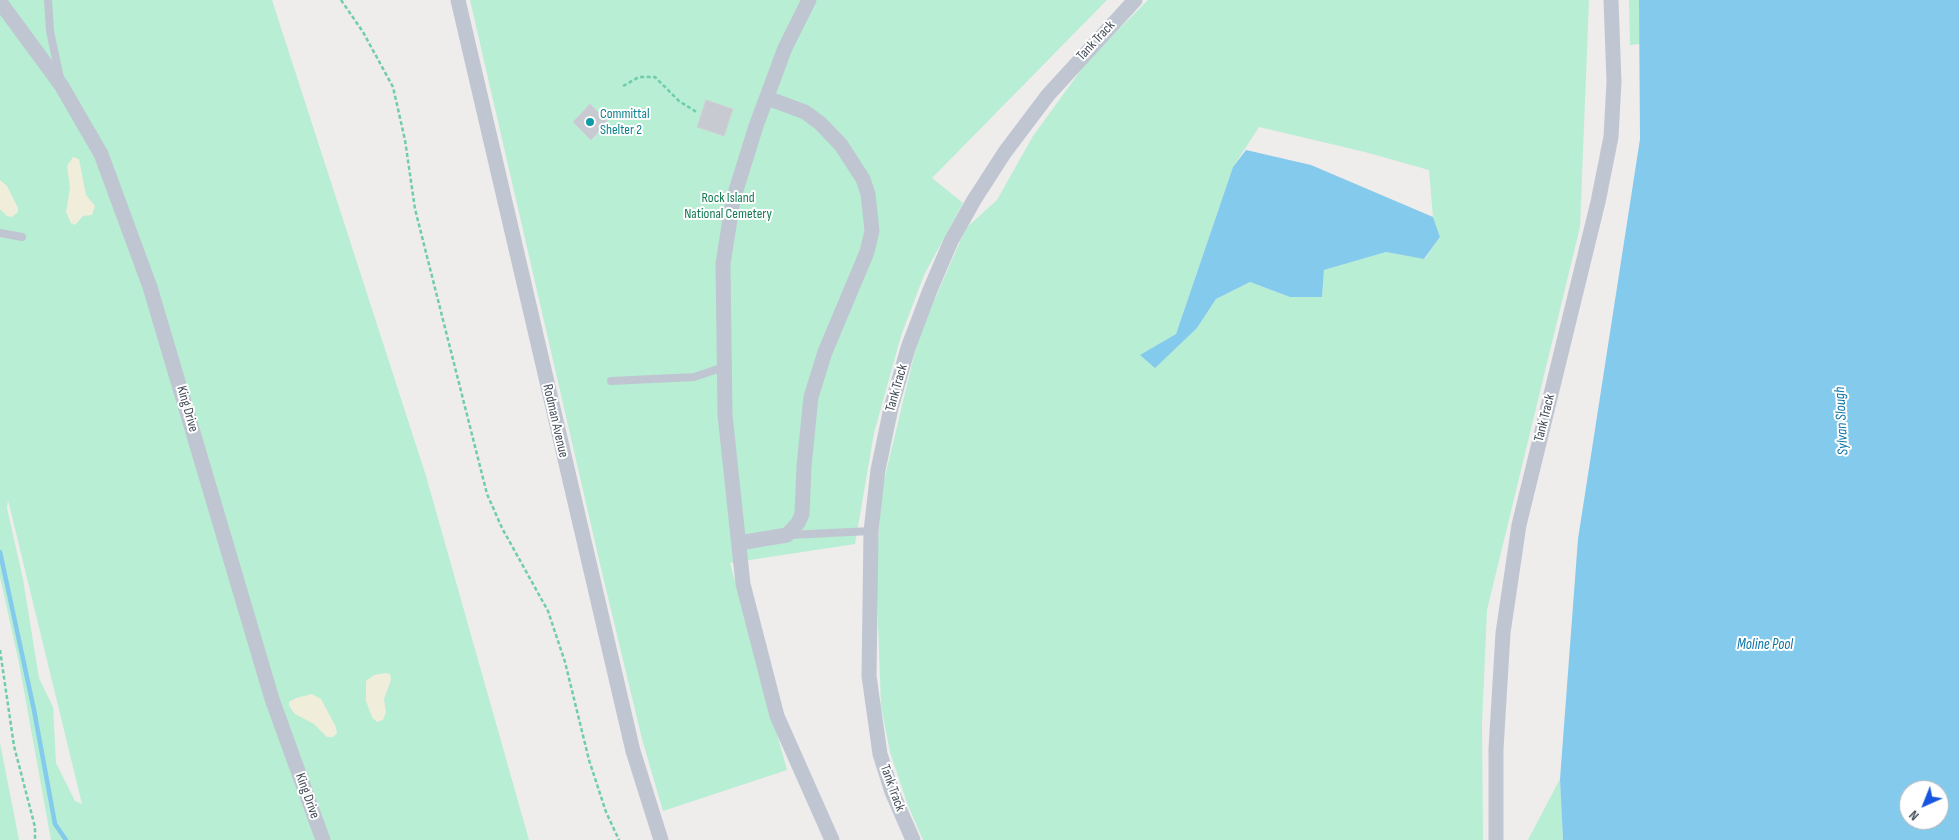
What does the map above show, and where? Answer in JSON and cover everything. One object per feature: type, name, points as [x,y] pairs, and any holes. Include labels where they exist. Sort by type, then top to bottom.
[{"type":"street","name":"Rodman Avenue","points":[[458,0],[633,751],[661,840]]},
{"type":"street","points":[[809,0],[785,48],[741,169],[733,200],[723,264],[725,415],[742,584],[777,716],[832,840]]},
{"type":"street","name":"Tank Track","points":[[913,840],[892,792],[880,754],[869,676],[871,531],[878,470],[890,408],[908,348],[951,241],[974,200],[1030,118],[1087,51],[1135,0]]},
{"type":"street","name":"Tank Track","points":[[1496,840],[1496,749],[1503,633],[1519,525],[1598,202],[1611,136],[1614,82],[1611,0]]},
{"type":"street","name":"King Drive","points":[[0,2],[61,85],[100,154],[150,288],[272,699],[324,840]]},
{"type":"street","points":[[739,543],[787,536],[798,523],[802,514],[804,466],[811,397],[825,352],[866,252],[872,231],[871,210],[863,179],[852,161],[830,133],[804,112],[767,98]]},
{"type":"lane","points":[[48,0],[50,31],[61,85]]},
{"type":"lane","points":[[0,233],[22,237]]},
{"type":"lane","points":[[610,381],[694,377],[724,367]]},
{"type":"lane","points":[[787,536],[871,531]]},
{"type":"path","points":[[341,0],[363,32],[394,87],[405,140],[415,209],[487,494],[502,528],[548,611],[566,662],[589,760],[606,812],[619,840]]},
{"type":"path","points":[[623,86],[639,77],[655,77],[679,101],[698,113]]},
{"type":"path","points":[[0,650],[14,746],[35,827],[36,840]]},
{"type":"green space","points":[[0,0],[272,0],[426,476],[529,840],[51,840],[19,663],[0,577]],"holes":[[[8,500],[82,804],[75,801],[56,763],[53,707],[39,678],[23,579],[7,508]]]},
{"type":"green space","name":"Rock Island National Cemetery","points":[[470,0],[1107,0],[932,178],[963,203],[924,275],[901,336],[874,433],[855,544],[730,563],[787,770],[663,811],[642,739],[600,564]]},
{"type":"green space","points":[[1148,0],[1589,0],[1580,227],[1487,610],[1482,723],[1483,840],[923,840],[907,803],[890,752],[881,706],[876,567],[882,489],[919,335],[966,228],[997,200],[1033,136],[1089,59]],"holes":[[[1259,127],[1365,152],[1429,170],[1433,217],[1440,237],[1425,259],[1386,252],[1324,270],[1322,297],[1290,297],[1250,282],[1216,299],[1197,328],[1140,356],[1176,334],[1233,167]]]},
{"type":"green space","points":[[1629,0],[1639,0],[1640,44],[1630,45]]},
{"type":"green space","points":[[0,743],[19,840],[0,840]]},
{"type":"green space","points":[[1560,779],[1563,840],[1528,840]]},
{"type":"sand","points":[[73,157],[79,159],[86,195],[95,206],[92,215],[83,216],[75,225],[71,223],[66,212],[70,188],[67,166]]},
{"type":"sand","points":[[0,180],[7,186],[18,208],[18,212],[12,217],[7,216],[0,209]]},
{"type":"sand","points":[[390,674],[391,680],[384,699],[386,712],[383,720],[377,722],[372,717],[366,701],[366,681],[374,675]]},
{"type":"sand","points":[[312,694],[321,699],[336,727],[337,733],[333,737],[327,737],[314,724],[295,714],[289,706],[289,702],[296,698]]},
{"type":"water","name":"Moline Pool","points":[[1639,0],[1959,0],[1959,840],[1563,840],[1560,779],[1578,539],[1640,139]]},
{"type":"water","points":[[1246,150],[1311,165],[1433,217],[1440,237],[1424,259],[1386,252],[1324,270],[1322,297],[1290,297],[1250,282],[1216,299],[1197,328],[1155,368],[1140,355],[1176,334],[1233,167]]},
{"type":"building","points":[[706,100],[733,109],[724,136],[697,127]]},
{"type":"building","name":"Committal Shelter 2","points":[[590,104],[608,122],[591,140],[573,122]]},
{"type":"waterway","points":[[0,552],[34,710],[55,824],[66,840]]},
{"type":"place","name":"Committal Shelter 2","points":[[590,122]]},
{"type":"water label","name":"Sylvan Slough","points":[[1842,421]]}]
